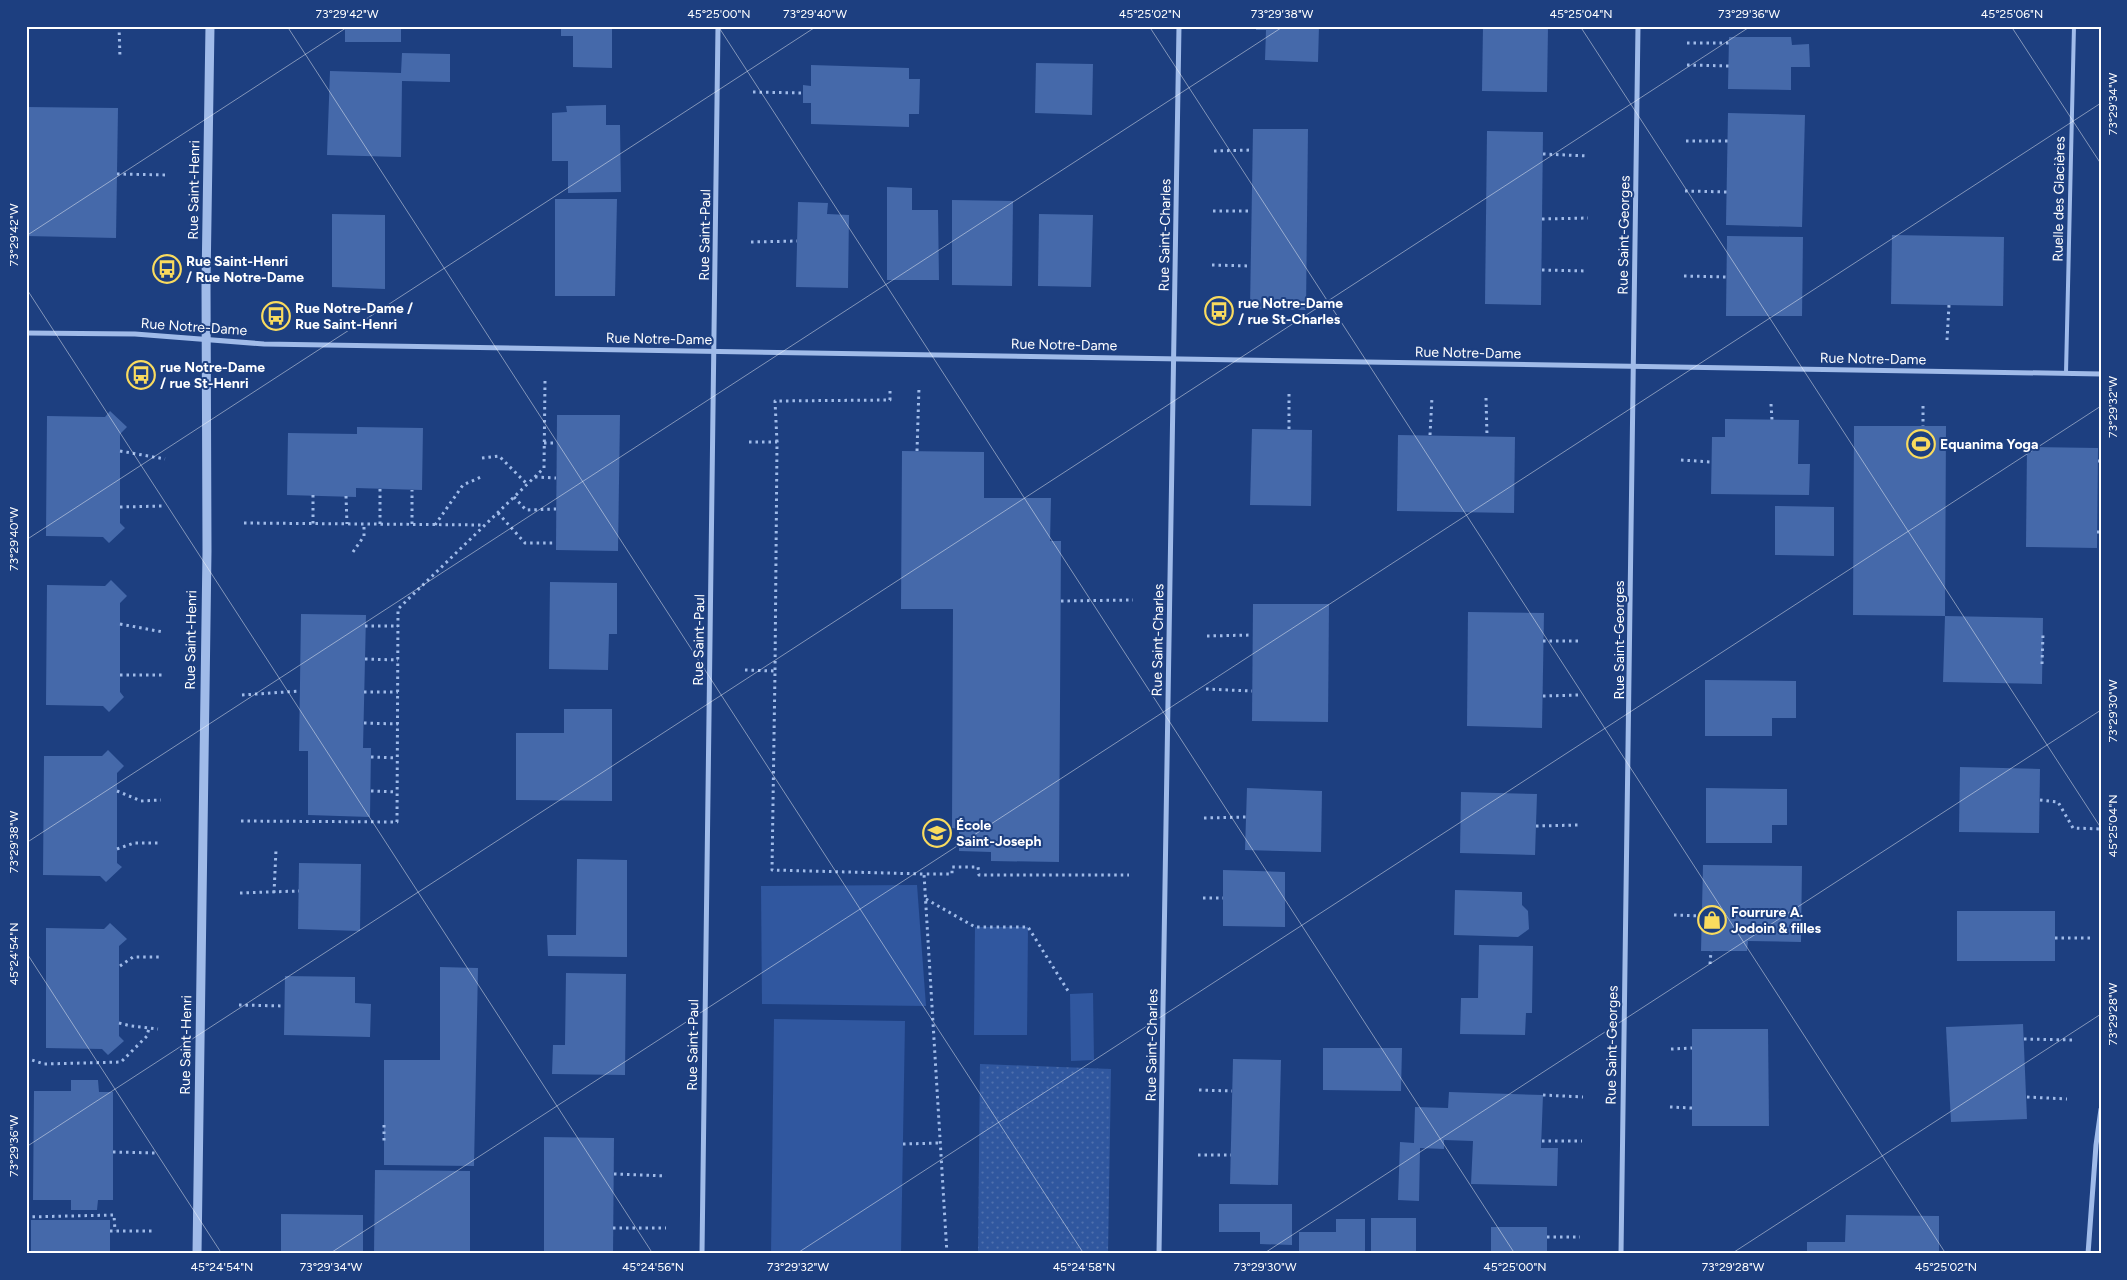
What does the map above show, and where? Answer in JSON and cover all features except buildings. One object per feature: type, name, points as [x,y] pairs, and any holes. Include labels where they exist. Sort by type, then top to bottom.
[{"type":"street","name":"Rue Saint-Henri","points":[[197,1254],[207,551],[206,340],[210,26]]},
{"type":"street","name":"Rue Saint-Paul","points":[[702,1254],[718,26]]},
{"type":"street","name":"Rue Saint-Charles","points":[[1159,1254],[1179,26]]},
{"type":"street","name":"Rue Saint-Georges","points":[[1621,1254],[1638,26]]},
{"type":"street","name":"Rue Notre-Dame","points":[[26,333],[135,334],[264,344],[2101,374]]},
{"type":"street","points":[[2088,1254],[2096,1145],[2101,1110]]},
{"type":"lane","name":"Ruelle des Glacières","points":[[2066,373],[2074,26]]},
{"type":"path","points":[[120,26],[120,58]]},
{"type":"path","points":[[1687,42],[1729,43]]},
{"type":"path","points":[[1687,65],[1729,66]]},
{"type":"path","points":[[753,92],[803,93]]},
{"type":"path","points":[[1686,141],[1728,141]]},
{"type":"path","points":[[1214,151],[1252,150]]},
{"type":"path","points":[[1543,154],[1588,156]]},
{"type":"path","points":[[117,174],[169,175]]},
{"type":"path","points":[[1685,191],[1727,192]]},
{"type":"path","points":[[1213,211],[1251,211]]},
{"type":"path","points":[[1542,219],[1588,218]]},
{"type":"path","points":[[751,242],[797,241]]},
{"type":"path","points":[[1212,265],[1251,266]]},
{"type":"path","points":[[1542,270],[1587,271]]},
{"type":"path","points":[[1684,276],[1726,277]]},
{"type":"path","points":[[1947,340],[1949,305]]},
{"type":"path","points":[[241,821],[397,822],[398,609],[544,468],[544,381]]},
{"type":"path","points":[[890,387],[890,400],[775,401],[777,442],[772,870],[952,874],[952,867],[978,867],[979,875],[1128,875]]},
{"type":"path","points":[[917,451],[919,387]]},
{"type":"path","points":[[1289,394],[1289,430]]},
{"type":"path","points":[[1430,435],[1432,397]]},
{"type":"path","points":[[1486,398],[1487,436]]},
{"type":"path","points":[[1771,404],[1772,420]]},
{"type":"path","points":[[1923,406],[1923,426]]},
{"type":"path","points":[[749,442],[777,442]]},
{"type":"path","points":[[544,443],[556,444]]},
{"type":"path","points":[[120,451],[165,459]]},
{"type":"path","points":[[482,458],[499,456],[527,484]]},
{"type":"path","points":[[1681,460],[1711,462]]},
{"type":"path","points":[[435,525],[464,485],[481,477]]},
{"type":"path","points":[[535,477],[556,478]]},
{"type":"path","points":[[380,489],[380,524]]},
{"type":"path","points":[[412,490],[412,524]]},
{"type":"path","points":[[312,495],[313,524]]},
{"type":"path","points":[[346,496],[347,524]]},
{"type":"path","points":[[514,497],[526,510],[556,509]]},
{"type":"path","points":[[120,507],[164,506]]},
{"type":"path","points":[[498,513],[525,543],[556,543]]},
{"type":"path","points":[[244,523],[485,525]]},
{"type":"path","points":[[353,552],[364,536],[364,524]]},
{"type":"path","points":[[1060,601],[1133,600]]},
{"type":"path","points":[[120,624],[163,632]]},
{"type":"path","points":[[365,626],[398,626]]},
{"type":"path","points":[[2042,664],[2043,634]]},
{"type":"path","points":[[1207,636],[1252,635]]},
{"type":"path","points":[[1543,641],[1581,641]]},
{"type":"path","points":[[365,659],[398,660]]},
{"type":"path","points":[[746,670],[775,671]]},
{"type":"path","points":[[120,675],[162,675]]},
{"type":"path","points":[[1206,689],[1252,691]]},
{"type":"path","points":[[242,695],[300,691]]},
{"type":"path","points":[[364,692],[398,692]]},
{"type":"path","points":[[1543,696],[1580,695]]},
{"type":"path","points":[[364,723],[398,724]]},
{"type":"path","points":[[371,757],[397,758]]},
{"type":"path","points":[[117,791],[141,801],[161,800]]},
{"type":"path","points":[[371,792],[397,792]]},
{"type":"path","points":[[2040,800],[2058,802],[2073,828],[2101,829]]},
{"type":"path","points":[[1204,818],[1246,817]]},
{"type":"path","points":[[1536,826],[1578,825]]},
{"type":"path","points":[[117,849],[134,843],[161,843]]},
{"type":"path","points":[[274,893],[276,850]]},
{"type":"path","points":[[924,874],[947,1254]]},
{"type":"path","points":[[240,893],[299,891]]},
{"type":"path","points":[[1203,898],[1223,898]]},
{"type":"path","points":[[926,899],[975,927],[1028,927],[1070,994]]},
{"type":"path","points":[[1674,915],[1702,916]]},
{"type":"path","points":[[2055,938],[2092,938]]},
{"type":"path","points":[[1710,951],[1710,964]]},
{"type":"path","points":[[120,966],[133,957],[160,958]]},
{"type":"path","points":[[239,1005],[284,1006]]},
{"type":"path","points":[[119,1023],[158,1029]]},
{"type":"path","points":[[26,1058],[44,1064],[121,1062],[147,1036],[149,1028]]},
{"type":"path","points":[[2024,1039],[2074,1040]]},
{"type":"path","points":[[1671,1049],[1692,1048]]},
{"type":"path","points":[[1199,1090],[1232,1091]]},
{"type":"path","points":[[1543,1095],[1583,1097]]},
{"type":"path","points":[[2026,1097],[2067,1099]]},
{"type":"path","points":[[1670,1107],[1692,1108]]},
{"type":"path","points":[[384,1125],[384,1144]]},
{"type":"path","points":[[1542,1141],[1582,1141]]},
{"type":"path","points":[[903,1144],[940,1143]]},
{"type":"path","points":[[113,1152],[156,1153]]},
{"type":"path","points":[[1198,1155],[1231,1155]]},
{"type":"path","points":[[614,1174],[666,1176]]},
{"type":"path","points":[[26,1217],[114,1215],[115,1231]]},
{"type":"path","points":[[613,1228],[666,1228]]},
{"type":"path","points":[[110,1231],[154,1231]]},
{"type":"path","points":[[1547,1236],[1580,1237]]},
{"type":"shaded area","points":[[917,885],[926,1006],[762,1004],[761,886]]},
{"type":"shaded area","points":[[975,927],[1028,927],[1027,1035],[974,1035]]},
{"type":"shaded area","points":[[1093,993],[1094,1060],[1071,1061],[1070,994]]},
{"type":"shaded area","points":[[774,1019],[905,1021],[901,1254],[771,1254]]},
{"type":"shaded area","points":[[980,1064],[1111,1069],[1108,1254],[978,1254]]},
{"type":"place","name":"Rue Saint-Henri / Rue Notre-Dame","points":[[167,269]]},
{"type":"place","name":"rue Notre-Dame / rue St-Charles","points":[[1219,311]]},
{"type":"place","name":"Rue Notre-Dame / Rue Saint-Henri","points":[[276,316]]},
{"type":"place","name":"rue Notre-Dame / rue St-Henri","points":[[141,375]]},
{"type":"place","name":"Equanima Yoga","points":[[1921,444]]},
{"type":"place","name":"École Saint-Joseph","points":[[937,833]]},
{"type":"place","name":"Fourrure A. Jodoin & filles","points":[[1712,920]]}]
